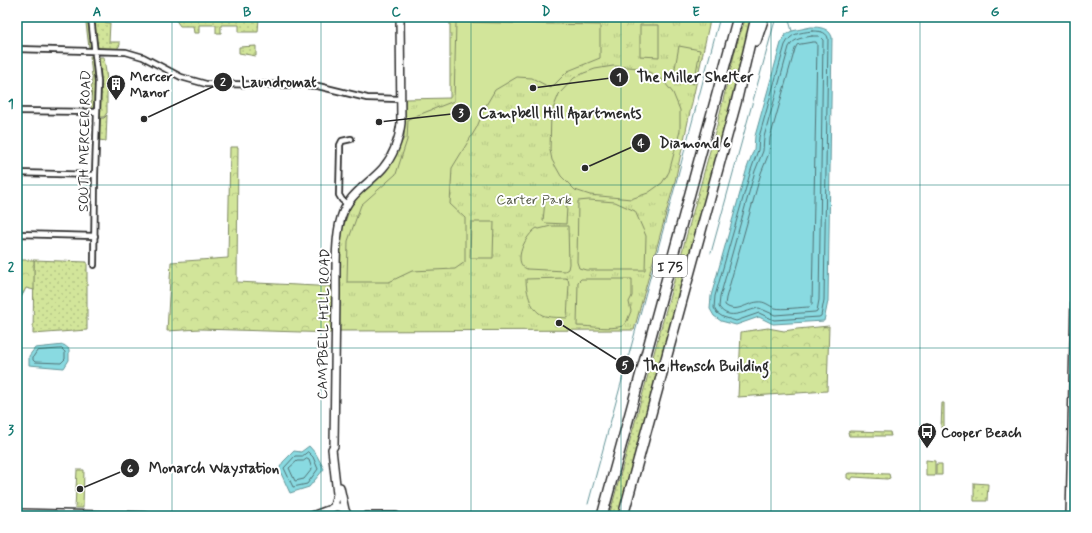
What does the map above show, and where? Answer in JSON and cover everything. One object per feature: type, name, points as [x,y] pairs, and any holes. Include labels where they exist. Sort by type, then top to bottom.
[{"type":"highway","points":[[716,96],[732,17]]},
{"type":"highway","name":"I 75","points":[[602,516],[738,17]]},
{"type":"highway","name":"I 75","points":[[623,516],[736,103],[756,17]]},
{"type":"highway","points":[[736,103],[764,17]]},
{"type":"main road","name":"CAMPBELL HILL ROAD","points":[[347,513],[334,446],[338,237],[340,218],[347,204],[356,193],[383,168],[393,152],[398,138],[401,123],[400,17]]},
{"type":"main road","points":[[1070,516],[1075,296]]},
{"type":"main road","name":"CAMPBELL HILL ROAD","points":[[329,511],[337,494],[332,453],[334,446]]},
{"type":"main road","points":[[312,516],[340,506],[347,513],[356,516]]},
{"type":"main road","points":[[17,512],[145,516]]},
{"type":"main road","points":[[366,516],[396,516]]},
{"type":"street","name":"SOUTH MERCER ROAD","points":[[91,17],[98,82],[96,112],[94,265]]},
{"type":"street","points":[[17,49],[118,51],[135,54],[156,63],[180,77],[206,84],[306,85],[318,86],[367,98],[400,99]]},
{"type":"street","points":[[17,111],[96,112]]},
{"type":"street","points":[[347,204],[339,195],[340,145],[342,141],[351,139]]},
{"type":"street","points":[[17,173],[95,175]]},
{"type":"street","points":[[17,234],[94,236]]},
{"type":"green space","name":"Carter Park","points":[[450,17],[710,20],[675,181],[634,330],[338,331],[338,270],[341,233],[353,200],[393,158],[404,138],[405,99],[450,98]]},
{"type":"green space","points":[[746,17],[756,17],[619,516],[609,516],[716,129],[737,43]]},
{"type":"green space","points":[[89,18],[91,44],[89,48],[86,23]]},
{"type":"green space","points":[[259,18],[258,32],[239,32],[239,25],[221,25],[221,33],[216,33],[216,25],[199,25],[199,33],[194,33],[193,26],[180,26],[175,19]]},
{"type":"green space","points":[[94,19],[101,22],[110,23],[109,42],[120,42],[117,49],[100,49],[97,46]]},
{"type":"green space","points":[[456,22],[600,25],[600,58],[568,71],[551,88],[532,78],[517,77],[495,90],[485,107],[477,127],[452,168],[450,204],[465,218],[465,262],[455,269],[412,271],[389,282],[347,282],[348,241],[361,205],[396,174],[407,140],[408,119],[454,101]]},
{"type":"green space","points":[[640,25],[659,25],[659,57],[640,56]]},
{"type":"green space","points":[[256,46],[256,56],[239,53],[239,47]]},
{"type":"green space","points":[[679,46],[700,50],[694,84],[673,79]]},
{"type":"green space","points":[[90,56],[93,56],[95,71],[94,106],[91,110],[92,77]]},
{"type":"green space","points":[[98,57],[104,57],[107,80],[107,113],[104,117],[99,117],[100,75]]},
{"type":"green space","points":[[613,66],[641,68],[661,78],[673,93],[680,110],[680,131],[669,172],[662,183],[648,193],[631,199],[590,195],[575,190],[561,176],[552,160],[550,150],[551,114],[559,94],[574,78],[595,69]]},
{"type":"green space","points":[[107,115],[106,141],[99,140],[99,118],[104,118]]},
{"type":"green space","points":[[230,147],[238,147],[237,282],[336,287],[335,333],[200,329],[167,331],[171,262],[228,258]]},
{"type":"green space","points":[[589,200],[615,202],[635,211],[646,236],[645,270],[586,270],[579,268],[577,262],[578,201]]},
{"type":"green space","points":[[545,201],[562,202],[567,207],[566,224],[545,223],[543,221]]},
{"type":"green space","points":[[471,222],[494,222],[493,258],[470,258]]},
{"type":"green space","points":[[551,226],[568,226],[568,269],[565,271],[527,269],[522,266],[520,255],[529,236],[537,228],[539,229]]},
{"type":"green space","points":[[17,260],[34,260],[34,290],[26,288],[17,305]]},
{"type":"green space","points":[[34,260],[87,262],[87,330],[33,334]]},
{"type":"green space","points":[[526,279],[568,279],[569,284],[567,318],[548,317],[540,314],[530,301]]},
{"type":"green space","points":[[581,279],[632,279],[632,296],[629,302],[631,311],[623,326],[606,328],[577,326],[578,282]]},
{"type":"green space","points":[[829,326],[827,391],[738,397],[741,332],[768,328],[784,331]]},
{"type":"green space","points":[[942,403],[944,403],[944,428],[941,428]]},
{"type":"green space","points":[[848,432],[890,432],[891,436],[849,436]]},
{"type":"green space","points":[[926,460],[935,461],[935,476],[926,476]]},
{"type":"green space","points":[[936,464],[942,464],[942,475],[936,475]]},
{"type":"green space","points":[[77,470],[84,470],[83,508],[75,508]]},
{"type":"green space","points":[[847,474],[889,474],[890,478],[853,477],[851,480],[847,478]]},
{"type":"green space","points":[[974,483],[988,484],[987,501],[974,501]]},
{"type":"water","points":[[811,27],[826,30],[832,37],[828,301],[824,321],[773,324],[759,317],[736,325],[721,321],[714,316],[710,309],[711,296],[747,168],[754,149],[755,136],[781,43],[786,34],[792,31]]},
{"type":"water","points":[[64,345],[69,349],[69,360],[64,368],[29,365],[29,356],[35,348]]},
{"type":"water","points":[[309,446],[316,454],[324,469],[309,487],[290,493],[279,469],[283,462],[294,451],[301,452]]},
{"type":"waterway","points":[[588,504],[720,17]]},
{"type":"waterway","points":[[711,253],[776,17]]},
{"type":"waterway","points":[[788,17],[792,31]]},
{"type":"waterway","points":[[17,303],[24,292]]},
{"type":"place","name":"The Miller Shelter","points":[[533,88]]},
{"type":"place","name":"Mercer Manor","points":[[116,101]]},
{"type":"place","name":"Laundromat","points":[[144,119]]},
{"type":"place","name":"Campbell Hill Apartments","points":[[379,122]]},
{"type":"place","name":"Diamond 6","points":[[585,168]]},
{"type":"place","name":"The Hensch Building","points":[[559,323]]},
{"type":"place","name":"Cooper Beach","points":[[927,449]]},
{"type":"place","name":"Monarch Waystation","points":[[80,489]]}]
